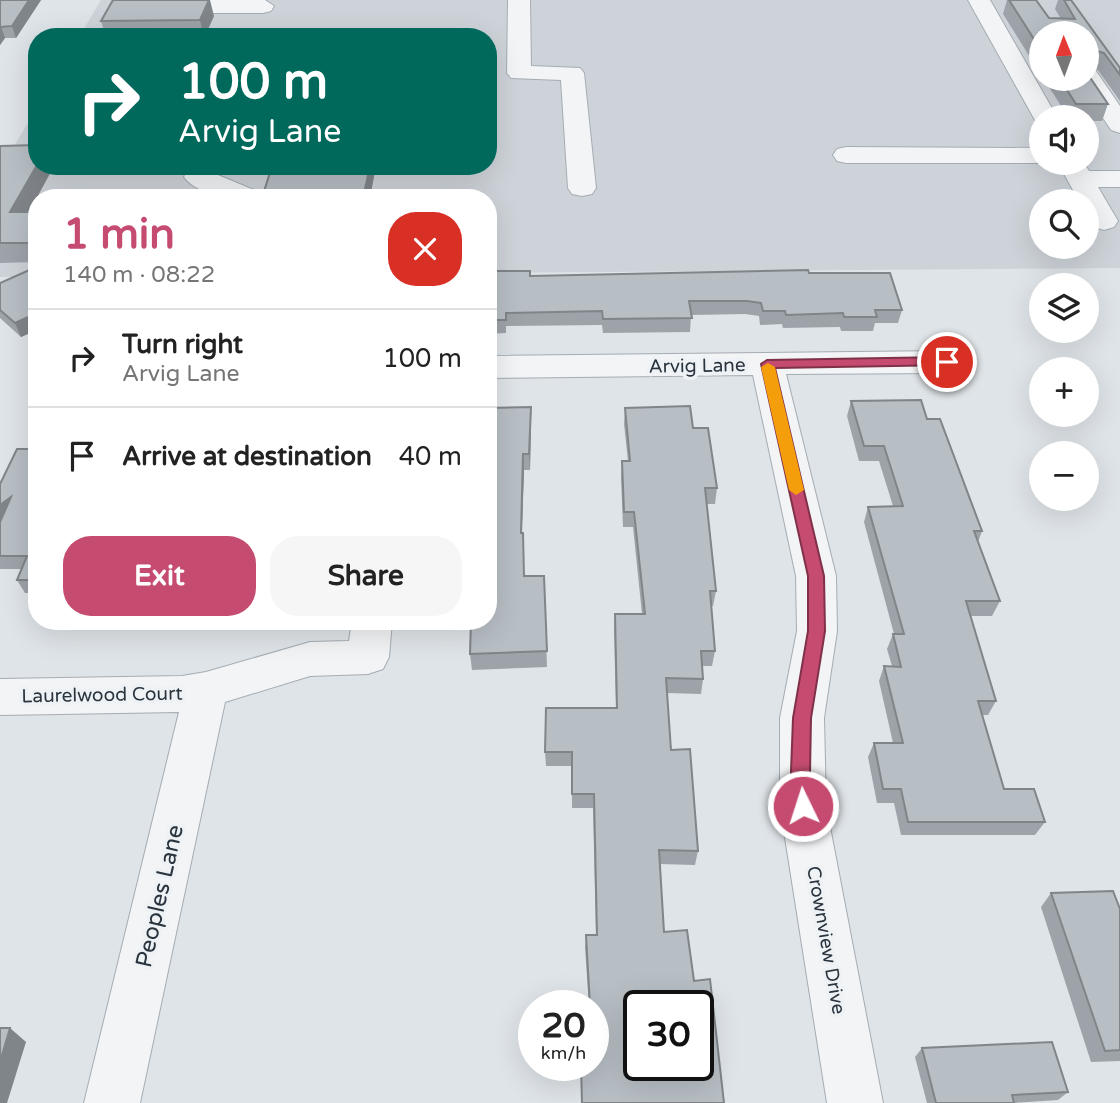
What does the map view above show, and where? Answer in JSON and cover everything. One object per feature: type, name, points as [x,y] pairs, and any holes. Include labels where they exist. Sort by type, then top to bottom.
[{"type":"street","points":[[519,0],[519,73],[572,72],[582,188]]},
{"type":"street","points":[[988,3],[1039,105]]},
{"type":"street","points":[[139,6],[262,11]]},
{"type":"street","points":[[1097,91],[1120,126]]},
{"type":"street","points":[[1099,127],[1120,126]]},
{"type":"street","points":[[846,155],[1029,156]]},
{"type":"street","points":[[206,175],[233,189]]},
{"type":"street","points":[[1078,175],[1104,221]]},
{"type":"street","points":[[1098,175],[1120,179]]},
{"type":"street","name":"Arvig Lane","points":[[497,367],[947,362]]},
{"type":"street","name":"Crownview Drive","points":[[767,364],[816,576],[817,631],[802,718],[800,772],[803,806],[855,1103]]},
{"type":"street","name":"Laurelwood Court","points":[[0,697],[182,694],[206,690],[370,639]]},
{"type":"street","name":"Peoples Lane","points":[[113,1103],[206,690]]},
{"type":"shaded area","points":[[101,0],[1120,0],[1120,268],[497,273],[497,189],[28,189],[28,277],[0,277],[0,169],[28,123],[28,175],[497,175],[497,28],[84,28]]},
{"type":"building","points":[[0,0],[29,0],[12,26],[0,27]]},
{"type":"building","points":[[113,0],[209,0],[200,20],[101,21]]},
{"type":"building","points":[[1009,0],[1036,0],[1049,18],[1075,19],[1064,0],[1071,0],[1086,21],[1029,21],[1029,31]]},
{"type":"building","points":[[1099,39],[1120,68],[1120,75],[1104,53],[1099,52]]},
{"type":"building","points":[[1068,91],[1099,91],[1108,104],[1076,104]]},
{"type":"building","points":[[28,145],[28,175],[31,175],[10,212],[28,212],[28,243],[0,243],[0,146]]},
{"type":"building","points":[[269,175],[368,175],[365,189],[265,189]]},
{"type":"building","points":[[808,270],[809,273],[890,273],[902,310],[875,310],[877,317],[844,317],[843,313],[786,315],[785,311],[763,311],[761,303],[689,301],[692,318],[603,319],[602,311],[506,313],[506,320],[497,320],[497,271],[530,271],[530,276]]},
{"type":"building","points":[[28,271],[28,317],[15,323],[0,310],[0,283]]},
{"type":"building","points":[[921,400],[927,419],[940,419],[982,531],[974,531],[1000,601],[966,601],[996,701],[978,701],[1004,789],[1034,789],[1045,822],[908,822],[901,789],[883,789],[874,743],[903,743],[884,666],[901,667],[893,634],[904,634],[868,507],[903,506],[884,446],[864,446],[851,401]]},
{"type":"building","points":[[690,406],[693,428],[708,428],[717,488],[705,488],[716,591],[710,591],[715,651],[701,651],[703,679],[666,678],[671,750],[690,749],[698,851],[659,850],[664,932],[687,930],[694,981],[710,979],[711,990],[623,990],[623,1081],[714,1081],[714,1014],[724,1103],[582,1103],[581,1081],[609,1081],[609,990],[589,990],[586,935],[597,935],[594,794],[572,794],[572,752],[545,752],[546,708],[617,708],[615,614],[645,614],[634,512],[624,512],[622,461],[630,461],[625,408]]},
{"type":"building","points":[[531,407],[529,454],[523,454],[521,533],[524,576],[544,576],[547,651],[470,654],[471,630],[497,630],[497,408]]},
{"type":"building","points":[[17,449],[28,449],[28,580],[17,580],[27,556],[0,556],[0,522],[11,497],[0,505],[0,484]]},
{"type":"building","points":[[1113,891],[1120,909],[1120,1050],[1105,1051],[1051,893]]},
{"type":"building","points":[[0,1028],[10,1028],[0,1062]]},
{"type":"building","points":[[1052,1042],[1068,1092],[1012,1095],[1014,1103],[936,1103],[922,1048]]},
{"type":"slow traffic","points":[[768,367],[796,490]]},
{"type":"route","points":[[803,806],[800,772],[802,718],[817,631],[816,576],[767,364],[947,362]]}]
